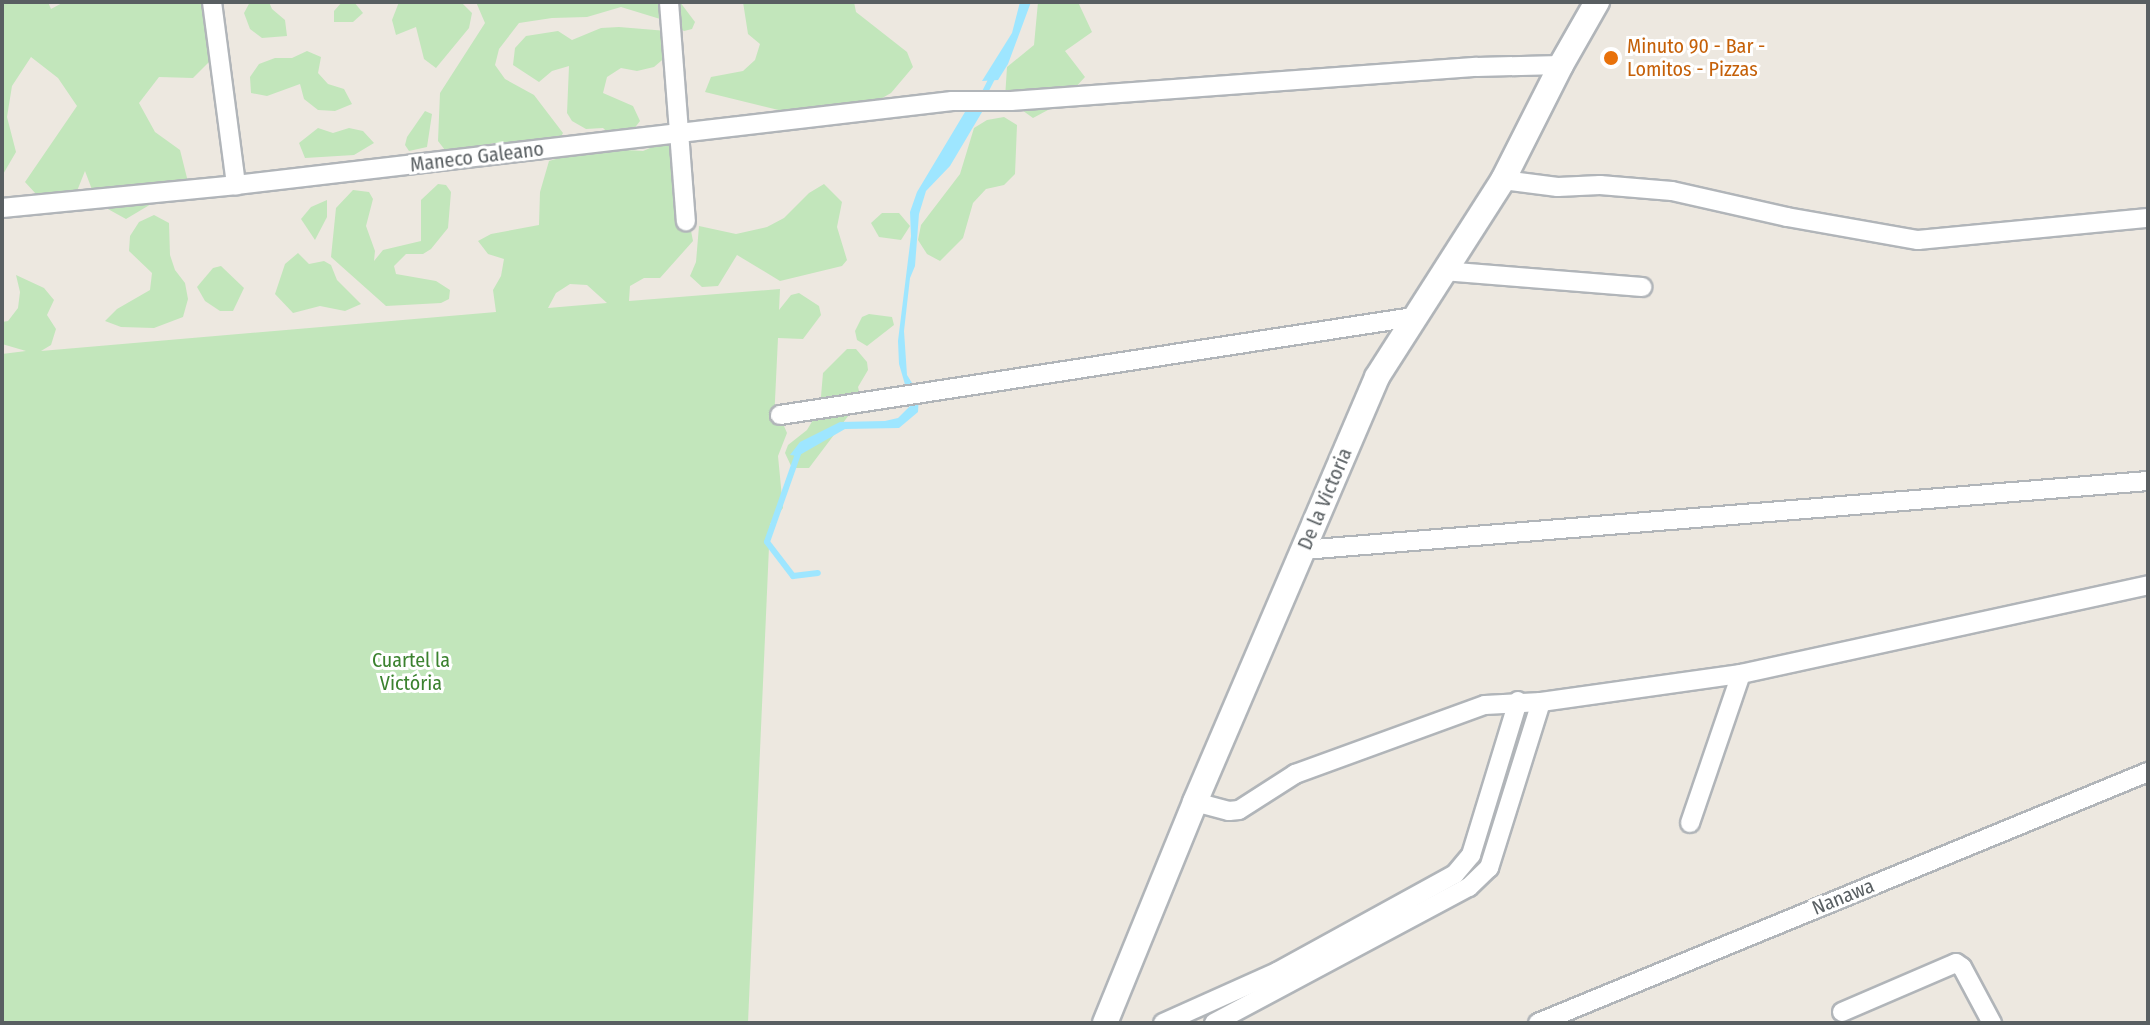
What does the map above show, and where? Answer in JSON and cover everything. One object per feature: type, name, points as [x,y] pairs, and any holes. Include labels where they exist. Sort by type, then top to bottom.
[{"type":"main road","name":"De la Victoria","points":[[1105,1023],[1195,802],[1377,377],[1503,180],[1561,65],[1597,2]]},
{"type":"street","points":[[212,2],[236,185]]},
{"type":"street","points":[[669,2],[686,221]]},
{"type":"street","name":"Maneco Galeano","points":[[2,208],[236,185],[952,101],[1011,101],[1477,67],[1561,65]]},
{"type":"street","points":[[1503,180],[1558,187],[1600,185],[1672,191],[1787,217],[1918,240],[2148,218]]},
{"type":"street","points":[[1443,271],[1642,287]]},
{"type":"street","points":[[780,415],[1413,317]]},
{"type":"street","points":[[1303,550],[2148,481]]},
{"type":"street","points":[[1195,802],[1229,811],[1239,810],[1307,770],[1485,705],[1541,702],[1741,674],[2148,585]]},
{"type":"street","points":[[1690,823],[1741,674]]},
{"type":"street","points":[[1163,1023],[1277,972],[1455,874],[1471,855],[1518,701]]},
{"type":"street","points":[[1214,1023],[1285,988],[1469,887],[1489,868],[1541,702]]},
{"type":"street","name":"Nanawa","points":[[1538,1023],[2148,772]]},
{"type":"street","points":[[1471,855],[1489,868]]},
{"type":"street","points":[[1842,1012],[1956,963],[1962,967],[1992,1023]]},
{"type":"green space","points":[[2,2],[48,2],[51,9],[64,2],[206,2],[218,53],[193,78],[159,77],[139,103],[155,132],[180,150],[188,182],[126,219],[97,203],[85,171],[77,191],[47,206],[25,182],[77,106],[58,78],[31,57],[12,86],[7,117],[16,152],[2,176]]},
{"type":"green space","points":[[250,2],[269,2],[272,9],[285,20],[287,36],[262,38],[250,29],[244,13]]},
{"type":"green space","points":[[342,2],[354,2],[363,13],[353,22],[334,22],[334,11]]},
{"type":"green space","points":[[399,2],[461,2],[472,13],[469,28],[436,68],[424,59],[416,27],[396,35],[392,20]]},
{"type":"green space","points":[[476,2],[680,2],[695,22],[692,29],[684,31],[670,22],[621,7],[587,17],[519,23],[499,49],[495,65],[505,79],[534,95],[563,133],[555,147],[541,153],[492,143],[480,155],[448,154],[438,141],[440,93],[485,23]]},
{"type":"green space","points":[[743,2],[854,2],[856,12],[907,52],[913,67],[891,93],[861,110],[810,108],[795,114],[705,92],[711,77],[743,71],[755,60],[760,44],[748,34]]},
{"type":"green space","points":[[1038,2],[1078,2],[1092,32],[1065,51],[1085,77],[1061,103],[1033,118],[1005,98],[1007,67],[1034,45]]},
{"type":"green space","points":[[601,28],[667,31],[668,55],[654,67],[637,71],[621,68],[607,77],[603,93],[633,106],[640,121],[630,134],[615,139],[603,128],[586,129],[572,121],[567,113],[569,66],[552,71],[539,82],[513,65],[515,48],[526,36],[558,31],[572,40]]},
{"type":"green space","points":[[307,51],[321,57],[318,73],[328,84],[344,89],[352,104],[335,111],[318,110],[304,99],[300,84],[267,96],[251,93],[250,77],[259,64],[275,58],[292,58]]},
{"type":"green space","points":[[425,111],[432,114],[427,147],[409,151],[405,145],[407,137]]},
{"type":"green space","points":[[1004,117],[1017,125],[1015,174],[1004,185],[986,189],[973,203],[963,238],[940,261],[927,254],[918,240],[921,225],[960,174],[974,128],[987,120]]},
{"type":"green space","points":[[318,128],[333,133],[349,128],[363,131],[374,143],[354,155],[305,158],[299,143]]},
{"type":"green space","name":"Cuartel la Victória","points":[[657,145],[674,145],[693,241],[660,278],[644,278],[630,286],[629,301],[780,289],[779,310],[791,295],[799,293],[819,306],[821,315],[803,339],[778,338],[774,421],[784,426],[787,433],[778,456],[783,508],[770,524],[748,1023],[2,1023],[2,354],[26,351],[2,344],[2,322],[8,321],[18,308],[20,292],[16,275],[44,288],[54,300],[47,315],[56,329],[51,345],[41,351],[496,312],[493,290],[501,276],[504,259],[488,254],[478,241],[491,234],[539,225],[540,192],[549,161],[593,148],[643,151]],"holes":[[[570,284],[587,285],[607,303],[548,308],[556,293]]]},
{"type":"green space","points":[[438,184],[446,185],[451,192],[448,228],[431,249],[423,254],[406,254],[394,266],[396,274],[436,281],[450,290],[449,299],[441,303],[386,306],[331,257],[336,208],[353,190],[369,192],[373,199],[366,226],[375,251],[374,261],[383,250],[421,241],[421,200]]},
{"type":"green space","points":[[824,184],[842,202],[837,227],[847,260],[842,266],[780,281],[737,255],[718,286],[702,287],[690,276],[696,262],[699,226],[736,234],[767,227],[784,218],[809,193]]},
{"type":"green space","points":[[327,200],[327,217],[315,240],[301,219],[311,207]]},
{"type":"green space","points":[[882,213],[899,213],[910,226],[901,240],[879,237],[871,223]]},
{"type":"green space","points":[[154,215],[169,223],[170,255],[175,270],[185,283],[188,299],[183,317],[154,328],[121,327],[105,321],[117,309],[150,290],[152,273],[129,251],[130,236],[139,222]]},
{"type":"green space","points":[[298,253],[309,264],[324,261],[331,265],[337,280],[361,304],[345,311],[320,306],[293,313],[275,294],[285,264]]},
{"type":"green space","points":[[221,266],[244,288],[233,311],[220,311],[205,301],[197,287],[213,268]]},
{"type":"green space","points":[[869,314],[892,317],[894,325],[867,346],[857,340],[855,331],[862,317]]},
{"type":"green space","points":[[847,349],[856,349],[867,362],[868,370],[858,387],[861,399],[809,468],[792,468],[785,453],[788,445],[807,430],[820,408],[823,373]]},
{"type":"water","points":[[1020,2],[1031,2],[1008,64],[998,80],[982,81],[1012,33]]},
{"type":"water","points":[[968,107],[985,107],[950,166],[926,191],[919,214],[915,266],[910,278],[904,331],[907,375],[919,394],[918,412],[899,428],[845,429],[798,456],[790,455],[800,442],[840,422],[898,418],[911,405],[899,364],[898,341],[911,236],[910,212],[917,192]]},
{"type":"waterway","points":[[982,98],[993,76]]},
{"type":"waterway","points":[[799,451],[767,542],[793,576],[818,573]]},
{"type":"place","name":"Minuto 90 - Bar - Lomitos - Pizzas","points":[[1611,58]]}]
